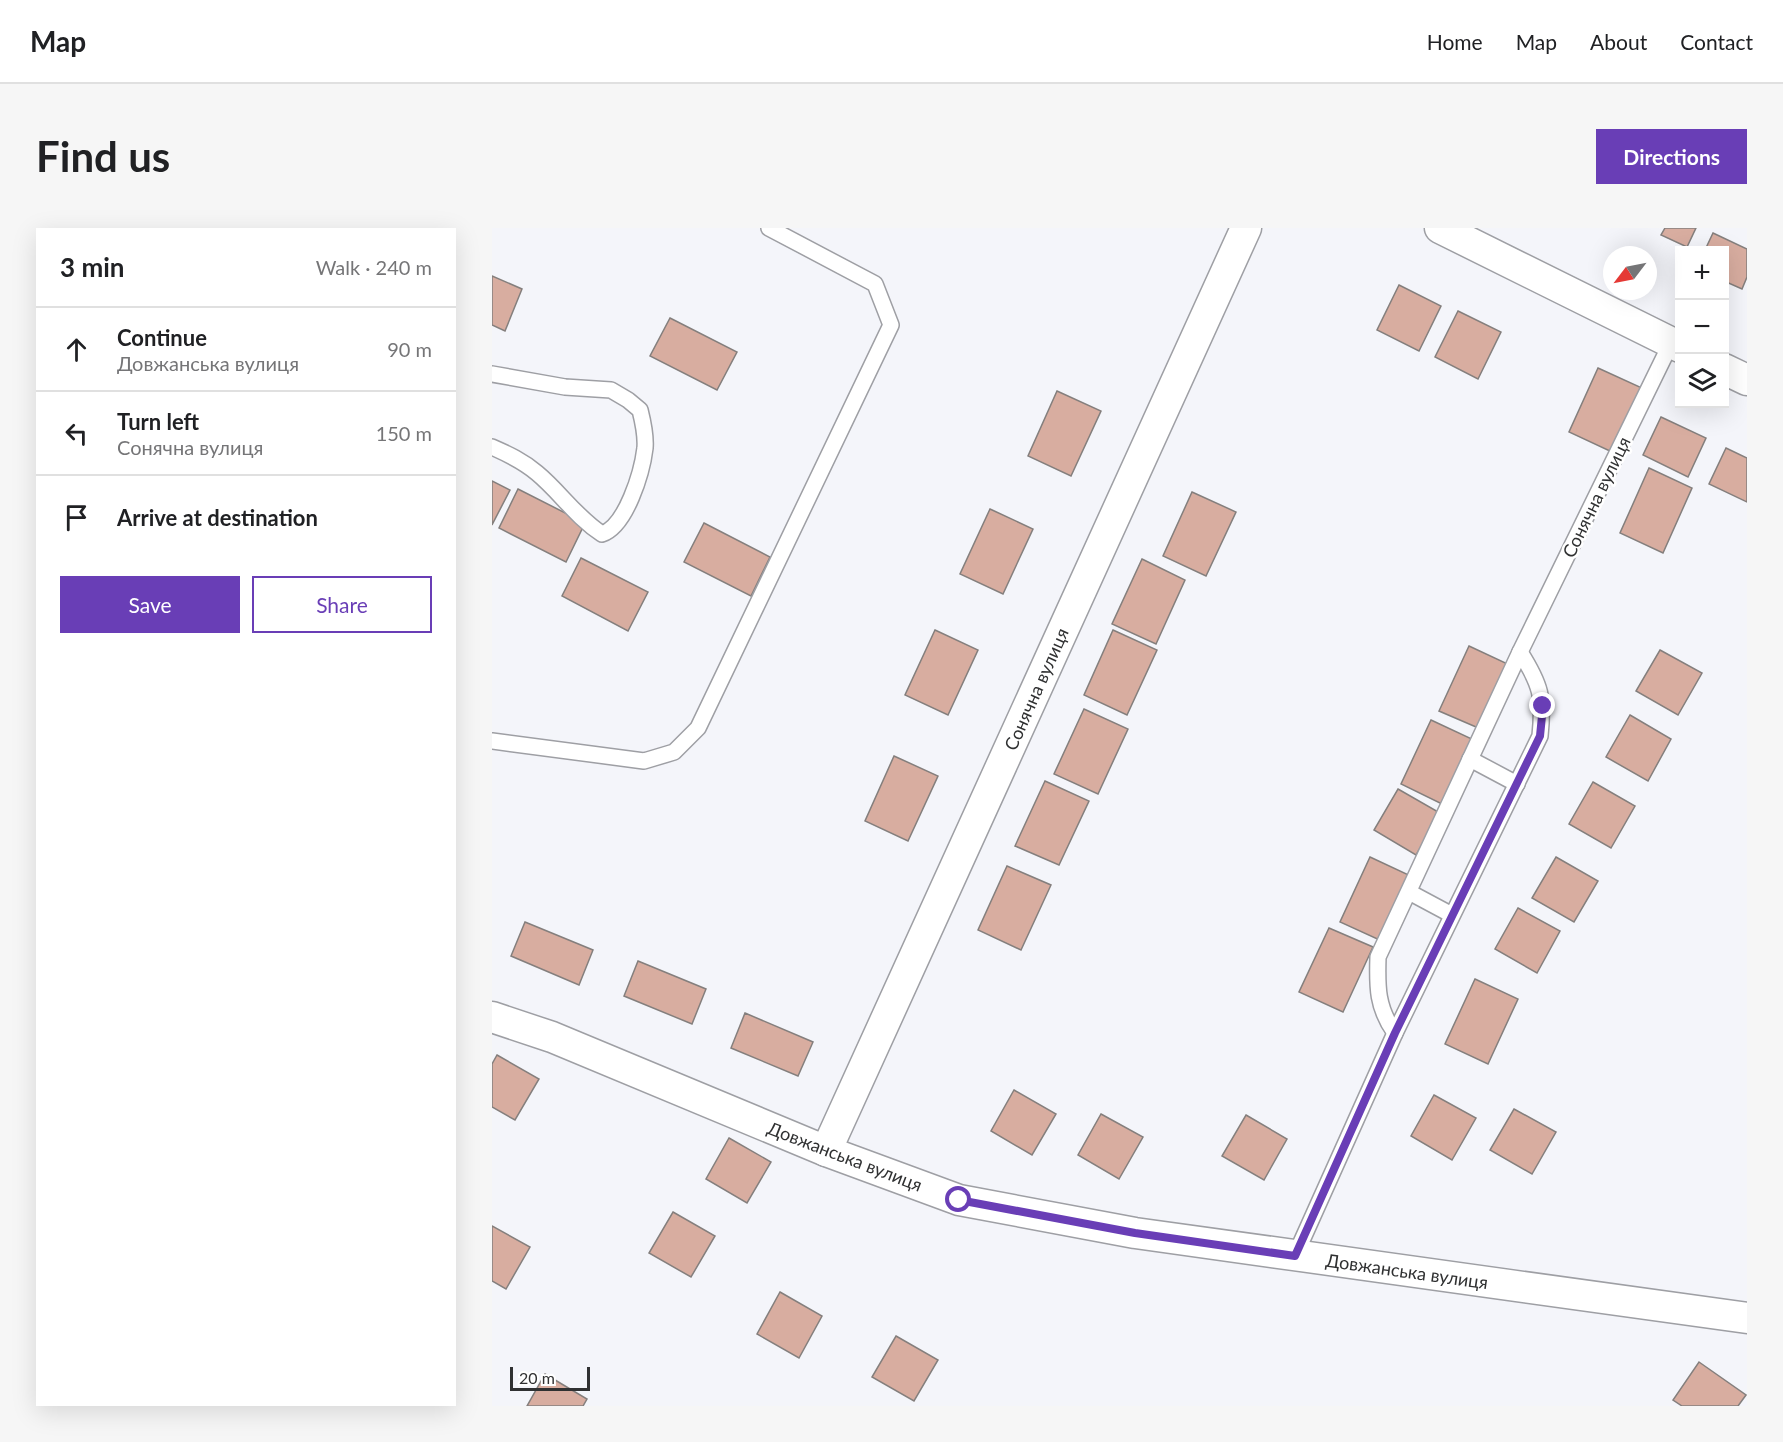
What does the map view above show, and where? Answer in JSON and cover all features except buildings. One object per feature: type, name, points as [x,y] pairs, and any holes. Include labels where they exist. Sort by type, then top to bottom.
[{"type":"street","name":"Сонячна вулиця","points":[[826,1151],[1246,228]]},
{"type":"street","name":"Сонячна вулиця","points":[[1440,228],[1675,345]]},
{"type":"street","points":[[1729,371],[1747,380]]},
{"type":"street","name":"Довжанська вулиця","points":[[492,1017],[552,1037],[826,1151],[959,1200],[1135,1233],[1747,1318]]},
{"type":"lane","points":[[492,741],[644,761],[674,752],[698,728],[891,325],[875,284],[769,228]]},
{"type":"lane","name":"Сонячна вулиця","points":[[1395,1033],[1383,1016],[1377,983],[1378,957],[1520,652],[1675,347]]},
{"type":"lane","points":[[492,374],[565,387],[610,390],[640,410],[645,447],[639,476],[622,517],[612,531],[602,534],[586,524],[538,473],[512,456],[492,447]]},
{"type":"lane","points":[[1295,1256],[1395,1033],[1540,736],[1543,706],[1537,678],[1520,652]]},
{"type":"lane","points":[[1470,759],[1517,784]]},
{"type":"lane","points":[[1409,892],[1452,915]]},
{"type":"route","points":[[959,1200],[1135,1233],[1295,1256],[1395,1033],[1540,736],[1543,706]]}]
